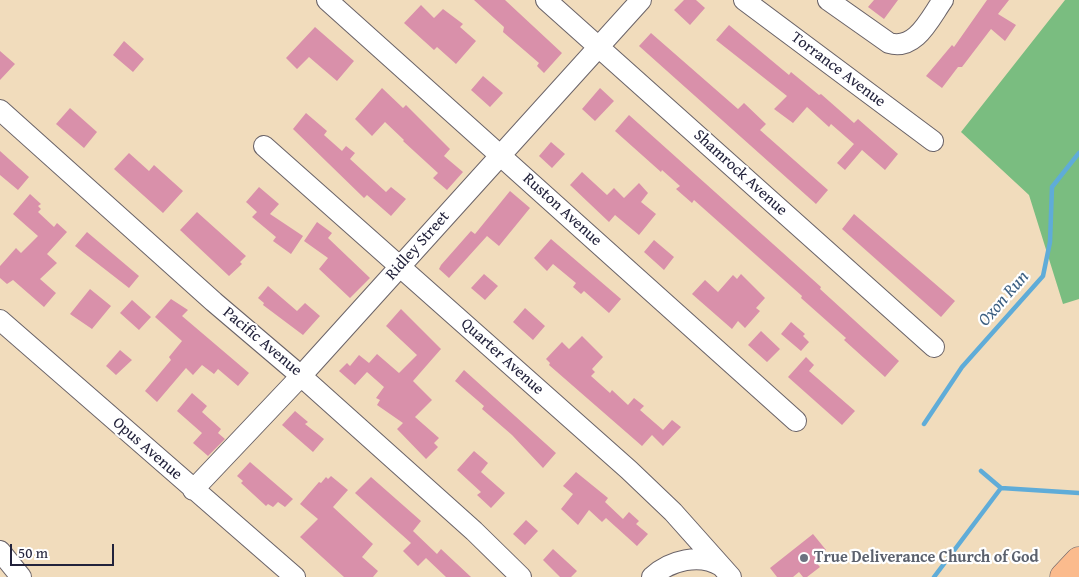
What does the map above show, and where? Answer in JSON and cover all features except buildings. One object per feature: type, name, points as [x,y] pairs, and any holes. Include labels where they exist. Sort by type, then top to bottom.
[{"type":"highway","points":[[1064,577],[1079,561]]},
{"type":"street","name":"Ruston Avenue","points":[[327,0],[796,421]]},
{"type":"street","name":"Shamrock Avenue","points":[[546,0],[934,347]]},
{"type":"street","name":"Ridley Street","points":[[193,490],[301,376],[641,0]]},
{"type":"street","name":"Torrance Avenue","points":[[744,0],[933,141]]},
{"type":"street","points":[[828,0],[889,42],[906,43],[915,38],[943,0]]},
{"type":"street","name":"Pacific Avenue","points":[[0,110],[474,531],[521,577]]},
{"type":"street","name":"Quarter Avenue","points":[[264,146],[628,470],[673,512],[727,572]]},
{"type":"street","name":"Opus Avenue","points":[[0,320],[294,577]]},
{"type":"street","points":[[0,551],[21,577]]},
{"type":"street","points":[[652,577],[662,569],[686,560],[707,559],[727,572]]},
{"type":"green space","points":[[1065,0],[1079,0],[1079,299],[1063,304],[1029,195],[961,132]]},
{"type":"waterway","name":"Oxon Run","points":[[924,424],[962,367],[1043,276],[1050,242],[1052,187],[1079,153]]},
{"type":"waterway","name":"Oxon Run","points":[[981,471],[1001,488]]},
{"type":"waterway","name":"Oxon Run","points":[[934,577],[1001,488],[1079,493]]},
{"type":"place","name":"True Deliverance Church of God","points":[[804,558]]}]
